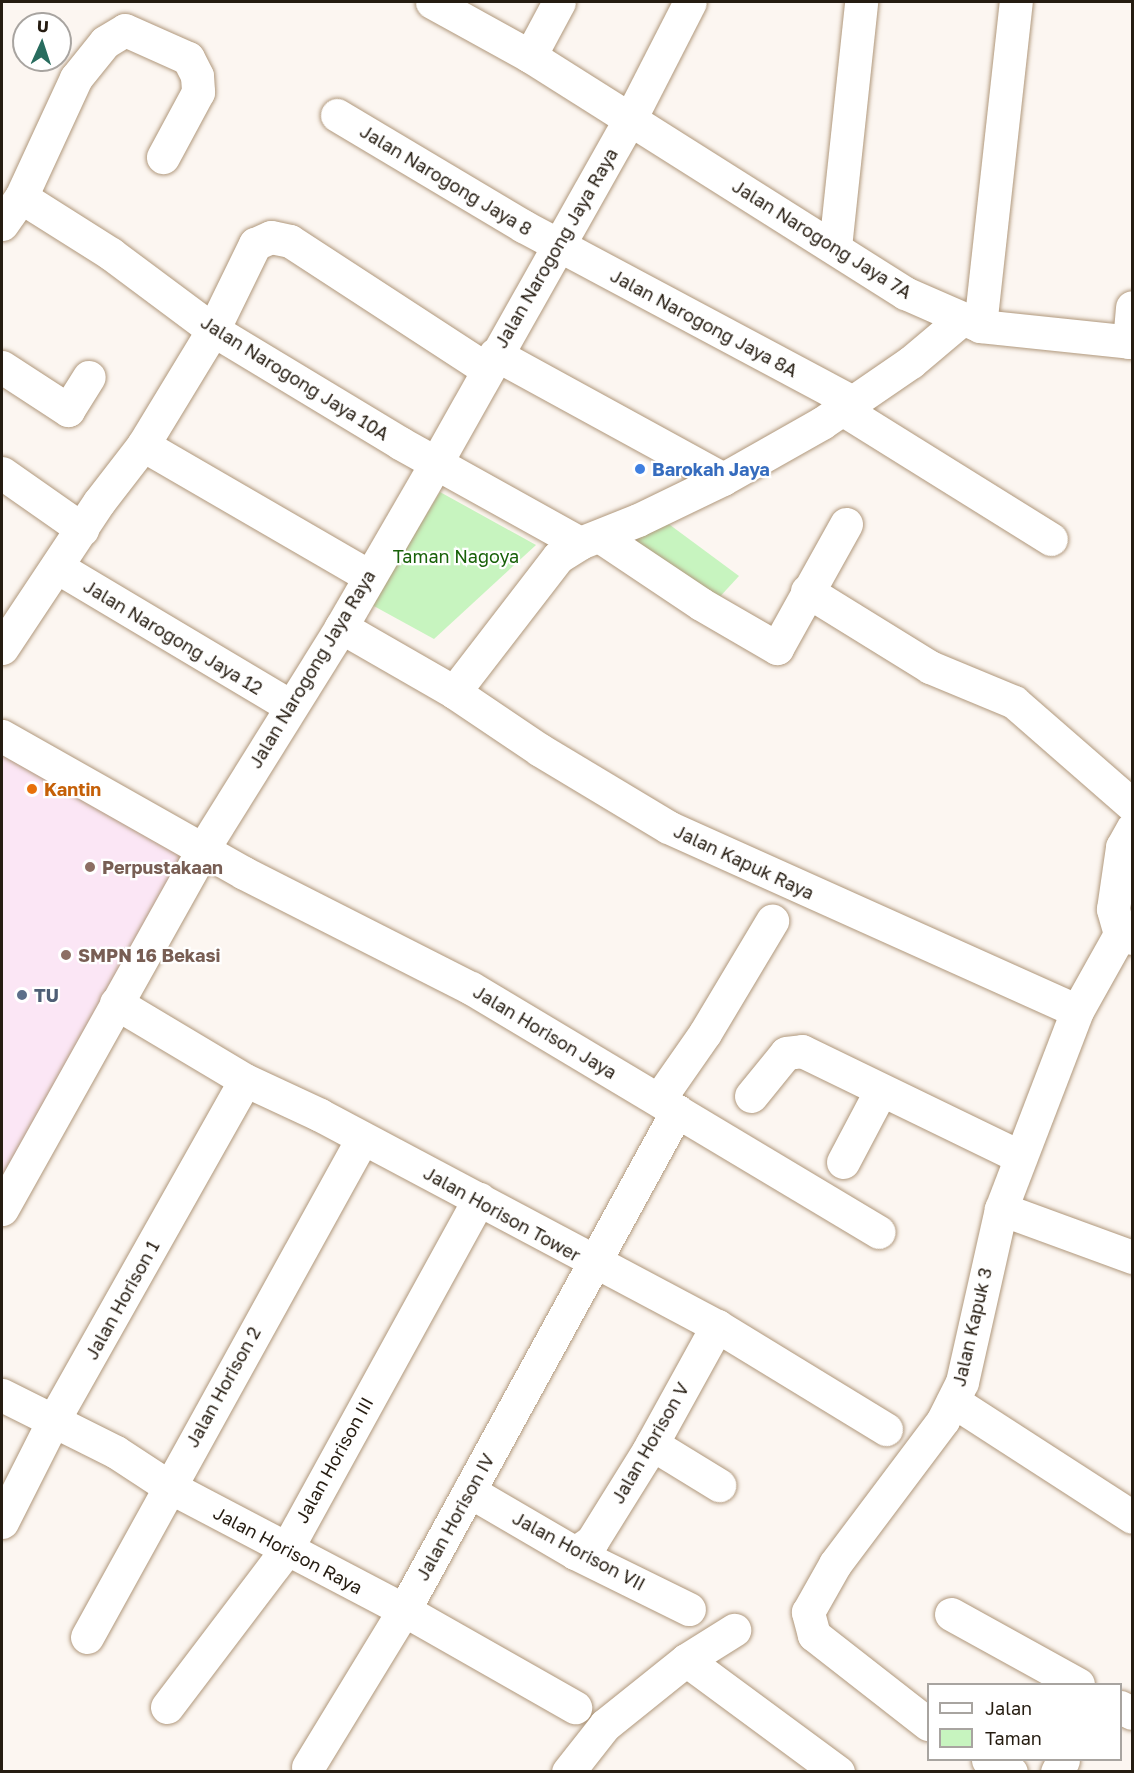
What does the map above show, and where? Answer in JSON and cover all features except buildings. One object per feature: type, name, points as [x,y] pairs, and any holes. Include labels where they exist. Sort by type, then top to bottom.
[{"type":"street","name":"Jalan Narogong Jaya 7A","points":[[432,2],[530,56],[593,100],[630,119],[905,293],[971,322],[1131,342]]},
{"type":"street","points":[[530,56],[559,2]]},
{"type":"street","name":"Jalan Narogong Jaya Raya","points":[[2,1209],[203,849],[341,627],[436,463],[490,362],[630,119],[690,2]]},
{"type":"street","points":[[835,247],[861,2]]},
{"type":"street","points":[[454,692],[558,557],[723,478],[847,406],[971,322],[1016,2]]},
{"type":"street","points":[[2,224],[21,197],[76,78],[105,42],[125,30],[188,58],[197,76],[198,92],[163,157]]},
{"type":"street","name":"Jalan Narogong Jaya 8","points":[[337,115],[557,244]]},
{"type":"street","name":"Jalan Narogong Jaya 10A","points":[[21,197],[111,254],[213,330],[436,463],[591,540],[777,648],[807,591]]},
{"type":"street","points":[[2,648],[82,529],[143,445],[213,330],[255,244],[271,237],[290,241],[490,362],[723,478]]},
{"type":"street","name":"Jalan Narogong Jaya 8A","points":[[557,244],[847,406],[1051,539]]},
{"type":"street","points":[[1131,342],[1132,308]]},
{"type":"street","points":[[2,367],[68,410],[89,376]]},
{"type":"street","points":[[143,445],[369,576]]},
{"type":"street","points":[[2,473],[82,529]]},
{"type":"street","points":[[846,524],[807,591],[930,667],[1014,702],[1132,805]]},
{"type":"street","name":"Jalan Narogong Jaya 12","points":[[57,567],[290,706]]},
{"type":"street","name":"Jalan Kapuk Raya","points":[[341,627],[454,692],[540,750],[668,827],[1077,1011]]},
{"type":"street","name":"Jalan Horison Jaya","points":[[2,736],[244,873],[471,988],[878,1232]]},
{"type":"street","points":[[1077,1011],[1126,936],[1113,909],[1122,847],[1132,829]]},
{"type":"street","name":"Jalan Horison IV","points":[[308,1767],[404,1610],[596,1264],[668,1105],[705,1033],[772,921]]},
{"type":"street","name":"Jalan Horison Tower","points":[[116,1003],[245,1080],[479,1199],[596,1264],[717,1326],[886,1429]]},
{"type":"street","name":"Jalan Kapuk 3","points":[[927,1723],[814,1635],[808,1612],[835,1564],[886,1500],[952,1401],[962,1382],[973,1342],[1001,1209],[1077,1011]]},
{"type":"street","points":[[750,1096],[793,1050],[1020,1157]]},
{"type":"street","name":"Jalan Horison 1","points":[[2,1522],[53,1421],[245,1080]]},
{"type":"street","points":[[843,1162],[881,1090]]},
{"type":"street","name":"Jalan Horison 2","points":[[87,1637],[168,1486],[362,1139]]},
{"type":"street","name":"Jalan Horison III","points":[[167,1707],[286,1550],[479,1199]]},
{"type":"street","points":[[1001,1209],[1132,1257]]},
{"type":"street","name":"Jalan Horison V","points":[[575,1553],[592,1541],[652,1444],[717,1326]]},
{"type":"street","name":"Jalan Horison Raya","points":[[2,1395],[116,1452],[168,1486],[404,1610],[575,1707]]},
{"type":"street","points":[[952,1401],[1132,1517]]},
{"type":"street","points":[[652,1444],[718,1485]]},
{"type":"street","name":"Jalan Horison VII","points":[[469,1491],[575,1553],[690,1609]]},
{"type":"street","points":[[951,1614],[1076,1683]]},
{"type":"street","points":[[568,1772],[605,1725],[686,1660],[734,1630]]},
{"type":"street","points":[[686,1660],[838,1772]]},
{"type":"street","points":[[990,1761],[1011,1772]]},
{"type":"shaded area","name":"SMPN 16 Bekasi","points":[[2,754],[192,849],[2,1189]]},
{"type":"green space","name":"Taman Nagoya","points":[[440,492],[536,545],[434,639],[372,605]]},
{"type":"green space","points":[[666,522],[739,576],[715,602],[625,543]]},
{"type":"place","name":"Barokah Jaya","points":[[640,469]]},
{"type":"place","name":"Kantin","points":[[32,789]]},
{"type":"place","name":"Perpustakaan","points":[[90,867]]},
{"type":"place","name":"SMPN 16 Bekasi","points":[[66,955]]},
{"type":"place","name":"TU","points":[[22,995]]}]
